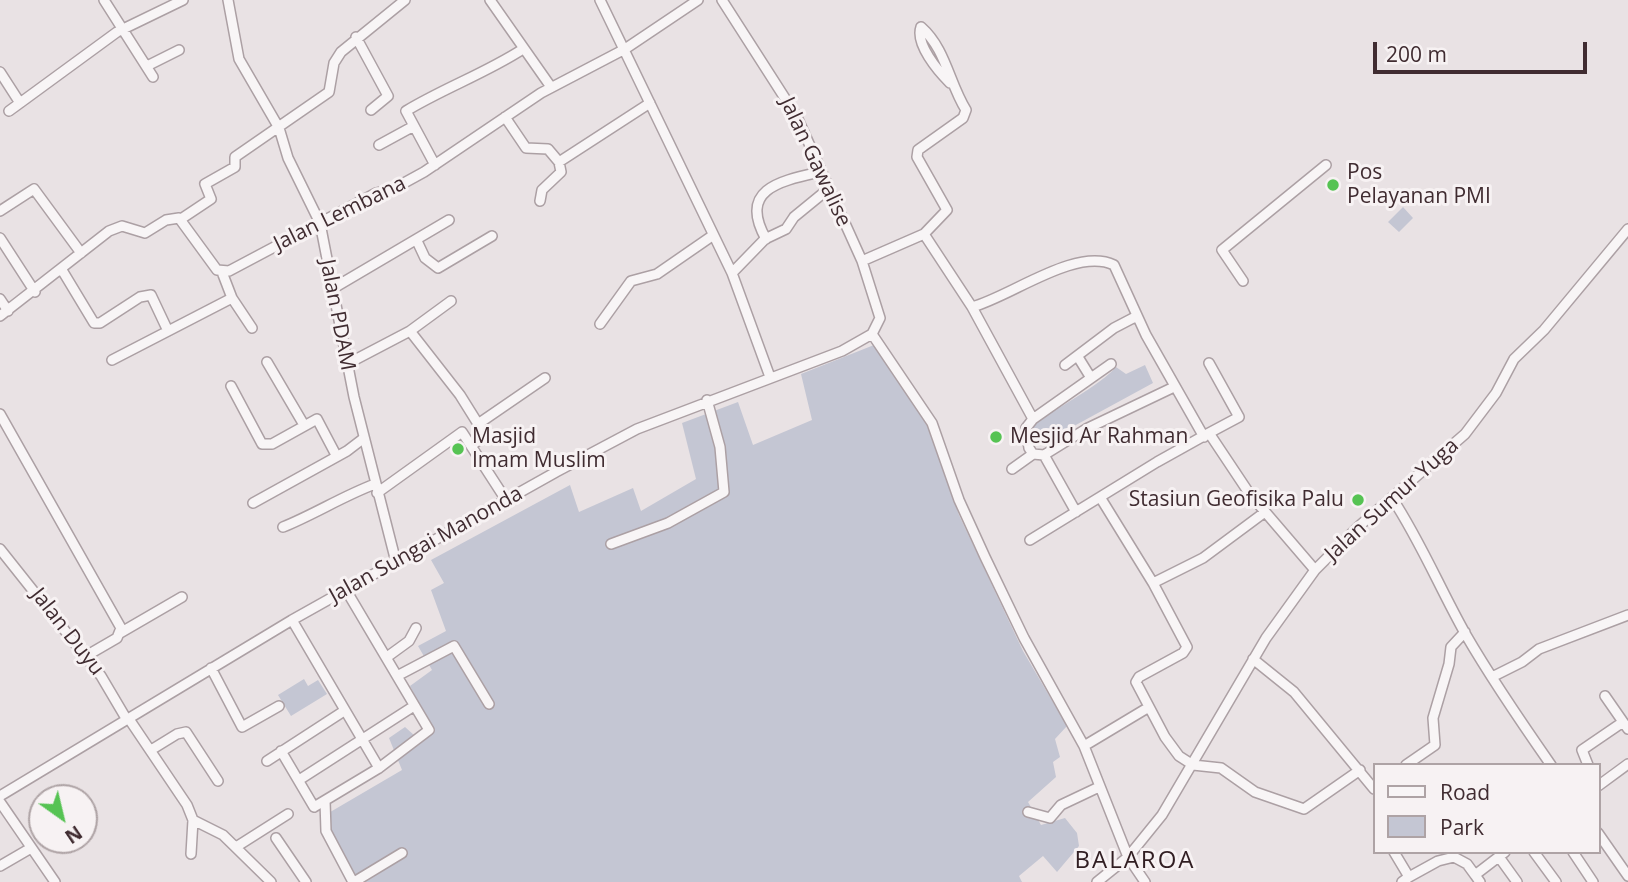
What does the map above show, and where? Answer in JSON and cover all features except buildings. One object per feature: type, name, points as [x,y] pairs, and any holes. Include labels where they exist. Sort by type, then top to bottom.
[{"type":"street","points":[[105,0],[153,77]]},
{"type":"street","name":"Jalan PDAM","points":[[228,0],[239,58],[320,223],[347,363],[396,562]]},
{"type":"street","points":[[0,299],[4,313],[116,228],[129,225],[145,233],[170,219],[181,219],[211,199],[205,184],[235,167],[235,157],[328,92],[336,59],[356,37],[405,0]]},
{"type":"street","points":[[490,0],[551,87]]},
{"type":"street","points":[[600,0],[732,273],[770,377]]},
{"type":"street","name":"Jalan Lembana","points":[[222,272],[435,165],[551,87],[625,49],[698,0]]},
{"type":"street","name":"Jalan Gawalise","points":[[722,0],[789,102],[827,190],[862,261],[880,318],[872,334]]},
{"type":"street","points":[[9,111],[123,29],[179,1]]},
{"type":"street","points":[[862,261],[924,234],[947,210],[917,157],[918,150],[963,118],[966,110],[954,87],[948,65],[921,27],[919,34],[922,43],[942,75],[954,87]]},
{"type":"street","points":[[356,37],[388,96],[371,110]]},
{"type":"street","points":[[435,165],[405,114],[407,111],[458,82],[495,67],[523,48]]},
{"type":"street","points":[[147,66],[179,50]]},
{"type":"street","points":[[0,72],[20,103]]},
{"type":"street","points":[[559,162],[650,103]]},
{"type":"street","points":[[505,117],[526,148],[548,149],[559,162],[561,172],[542,190],[540,201]]},
{"type":"street","points":[[379,145],[412,127]]},
{"type":"street","points":[[1243,281],[1222,250],[1326,165]]},
{"type":"street","points":[[766,239],[754,215],[755,204],[771,187],[820,172]]},
{"type":"street","points":[[0,211],[34,189],[81,253]]},
{"type":"street","points":[[732,273],[766,239],[786,229],[794,217],[827,190]]},
{"type":"street","points":[[181,219],[222,272],[232,298],[252,328]]},
{"type":"street","points":[[332,289],[449,220]]},
{"type":"street","name":"Jalan Sumur Yuga","points":[[1097,882],[1128,856],[1162,815],[1253,659],[1315,570],[1465,434],[1496,393],[1514,359],[1544,330],[1628,229]]},
{"type":"street","points":[[924,234],[972,307],[1033,418]]},
{"type":"street","points":[[417,240],[425,258],[438,268],[492,236]]},
{"type":"street","points":[[600,324],[631,281],[653,276],[712,236]]},
{"type":"street","points":[[0,238],[35,292]]},
{"type":"street","points":[[972,307],[990,302],[1077,262],[1102,259],[1114,265],[1174,387],[1206,435],[1265,512],[1315,570]]},
{"type":"street","points":[[62,270],[95,324],[140,298],[151,295],[169,331]]},
{"type":"street","points":[[112,360],[232,298]]},
{"type":"street","points":[[347,363],[410,331],[451,301]]},
{"type":"street","points":[[1065,365],[1114,328],[1137,316]]},
{"type":"street","points":[[410,331],[485,436],[471,446]]},
{"type":"street","points":[[872,334],[932,423],[959,500],[1014,619],[1084,746],[1128,856],[1145,882]]},
{"type":"street","name":"Jalan Sungai Manonda","points":[[0,796],[49,763],[128,719],[292,620],[637,429],[707,400],[842,351],[872,334]]},
{"type":"street","points":[[1079,357],[1091,378]]},
{"type":"street","points":[[267,362],[304,425]]},
{"type":"street","points":[[1030,540],[1238,417],[1209,363]]},
{"type":"street","points":[[1111,364],[1033,418],[1026,428],[1028,448],[1033,454],[1044,456],[1086,429],[1174,387]]},
{"type":"street","points":[[478,424],[545,379]]},
{"type":"street","points":[[231,386],[262,444],[272,444],[317,419],[336,455]]},
{"type":"street","points":[[611,544],[668,523],[724,492],[720,447],[707,400]]},
{"type":"street","points":[[0,414],[120,622],[120,633]]},
{"type":"street","points":[[283,527],[311,516],[342,496],[376,488],[459,433],[463,433],[506,500]]},
{"type":"street","points":[[253,503],[364,438]]},
{"type":"street","points":[[1012,469],[1033,454]]},
{"type":"street","points":[[1044,456],[1076,512]]},
{"type":"street","points":[[1100,497],[1153,583],[1187,647],[1183,653],[1138,678],[1136,682],[1172,748],[1193,765],[1220,768],[1255,792],[1304,808],[1316,803],[1360,771]]},
{"type":"street","points":[[1392,498],[1419,539],[1465,632],[1550,763]]},
{"type":"street","points":[[1153,583],[1203,558],[1265,512]]},
{"type":"street","name":"Jalan Duyu","points":[[0,549],[86,656],[187,805],[193,820]]},
{"type":"street","points":[[281,751],[314,807],[379,768],[428,733],[429,725],[414,706],[346,590]]},
{"type":"street","points":[[86,656],[182,597]]},
{"type":"street","points":[[1492,677],[1522,663],[1539,649],[1628,615]]},
{"type":"street","points":[[292,620],[379,768]]},
{"type":"street","points":[[387,657],[409,641],[416,628]]},
{"type":"street","points":[[1409,763],[1435,745],[1433,718],[1450,664],[1451,647],[1465,632]]},
{"type":"street","points":[[397,676],[454,646],[489,704]]},
{"type":"street","points":[[1253,659],[1294,692],[1372,784]]},
{"type":"street","points":[[211,668],[242,727],[279,706]]},
{"type":"street","points":[[1587,763],[1582,750],[1626,726],[1605,696]]},
{"type":"street","points":[[299,780],[414,706]]},
{"type":"street","points":[[1084,746],[1149,707]]},
{"type":"street","points":[[267,761],[344,712]]},
{"type":"street","points":[[150,750],[177,734],[186,732],[218,780]]},
{"type":"street","points":[[1600,782],[1628,764]]},
{"type":"street","points":[[1028,812],[1050,818],[1061,805],[1099,787]]},
{"type":"street","points":[[326,801],[326,831],[354,882],[402,853]]},
{"type":"street","points":[[0,802],[28,842]]},
{"type":"street","points":[[236,847],[288,814]]},
{"type":"street","points":[[191,854],[193,820],[216,830],[271,882]]},
{"type":"street","points":[[1600,836],[1628,876]]},
{"type":"street","points":[[276,838],[306,882]]},
{"type":"street","points":[[0,866],[28,850]]},
{"type":"street","points":[[36,854],[55,882]]},
{"type":"street","points":[[1395,854],[1406,879],[1438,861],[1454,857],[1467,864],[1478,878],[1502,855],[1517,882]]},
{"type":"street","points":[[1535,854],[1556,882]]},
{"type":"street","points":[[1574,854],[1593,882]]},
{"type":"green space","points":[[1403,207],[1413,218],[1399,232],[1388,222]]},
{"type":"green space","points":[[874,345],[927,423],[959,515],[1023,651],[1067,726],[1055,739],[1060,757],[1053,762],[1056,777],[1028,802],[1041,825],[1065,818],[1077,833],[1079,846],[1057,872],[1043,856],[1019,876],[1022,882],[360,882],[320,818],[402,770],[389,738],[405,727],[415,736],[430,724],[410,686],[432,670],[418,646],[446,631],[431,590],[444,583],[431,560],[570,485],[579,512],[633,488],[641,511],[696,479],[682,423],[738,402],[753,445],[812,420],[801,374]]},
{"type":"green space","points":[[1145,365],[1153,383],[1063,432],[1033,444],[1031,426],[1088,389],[1116,367],[1126,374]]},
{"type":"green space","points":[[304,679],[308,686],[318,680],[327,694],[291,716],[278,695]]},
{"type":"place","name":"Pos Pelayanan PMI","points":[[1333,185]]},
{"type":"place","name":"Mesjid Ar Rahman","points":[[996,437]]},
{"type":"place","name":"Masjid Imam Muslim","points":[[458,449]]},
{"type":"place","name":"Stasiun Geofisika Palu","points":[[1358,500]]},
{"type":"district","name":"BALAROA","points":[[1135,861]]}]
